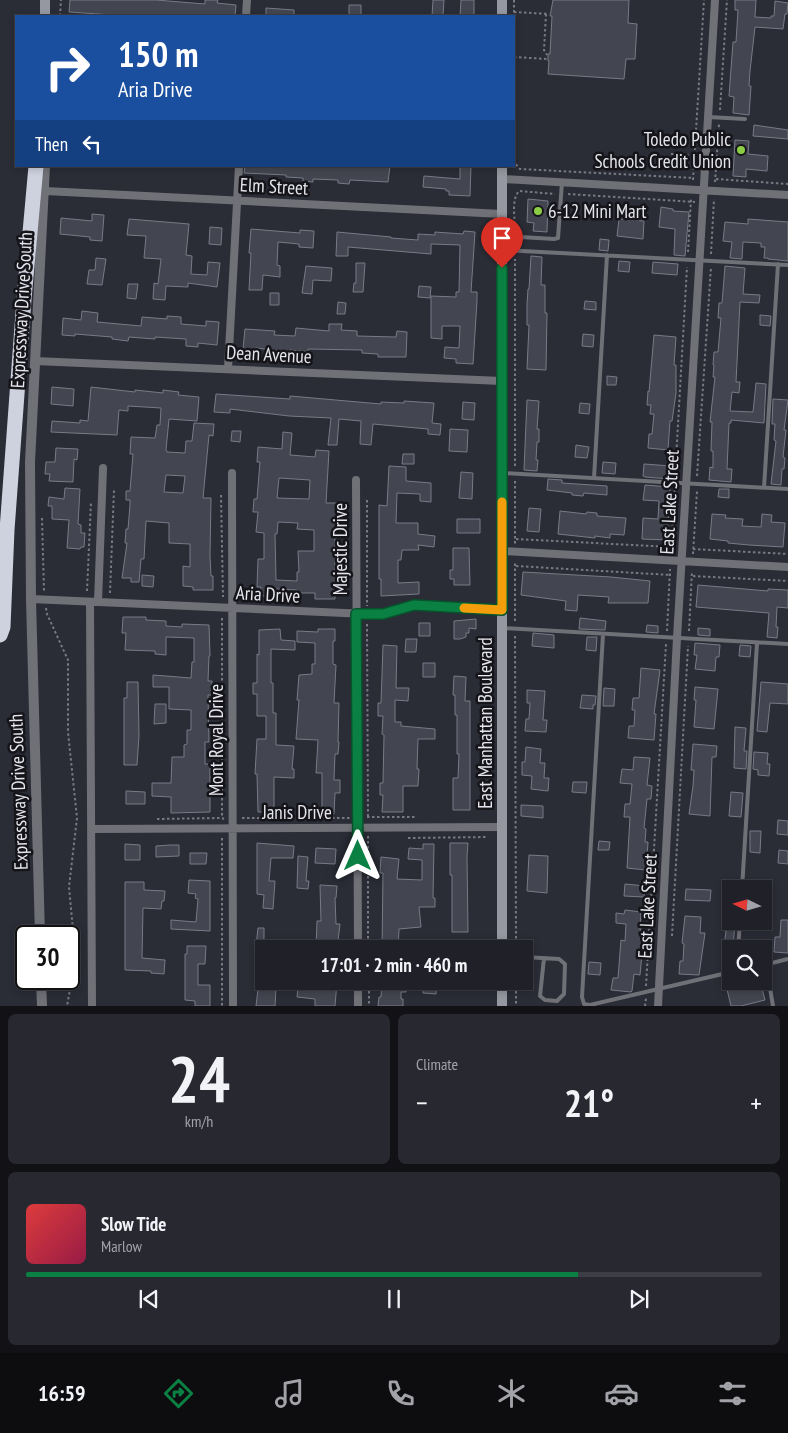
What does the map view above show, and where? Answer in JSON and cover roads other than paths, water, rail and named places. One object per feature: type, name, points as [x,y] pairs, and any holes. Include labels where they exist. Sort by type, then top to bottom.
[{"type":"highway","points":[[0,635],[3,627],[7,530],[36,167]]},
{"type":"main road","points":[[45,15],[46,0]]},
{"type":"main road","points":[[502,0],[502,15]]},
{"type":"main road","name":"East Manhattan Boulevard","points":[[502,167],[502,940]]},
{"type":"main road","points":[[502,990],[502,1006]]},
{"type":"street","points":[[246,15],[247,0]]},
{"type":"street","name":"East Lake Street","points":[[658,1006],[680,575],[715,0]]},
{"type":"street","name":"Expressway Drive South","points":[[40,925],[31,599],[30,462],[45,167]]},
{"type":"street","points":[[228,369],[239,167]]},
{"type":"street","points":[[502,179],[788,195]]},
{"type":"street","name":"Elm Street","points":[[44,191],[502,214]]},
{"type":"street","name":"Dean Avenue","points":[[35,361],[502,381]]},
{"type":"street","points":[[92,1006],[94,602],[104,468]]},
{"type":"street","name":"Mont Royal Drive","points":[[232,474],[232,612],[228,828],[233,1006]]},
{"type":"street","name":"Majestic Drive","points":[[356,480],[358,940]]},
{"type":"street","points":[[502,551],[788,567]]},
{"type":"street","name":"Aria Drive","points":[[31,599],[222,608],[232,612],[383,614],[414,605],[502,610]]},
{"type":"street","name":"Janis Drive","points":[[92,829],[502,827]]},
{"type":"street","points":[[41,990],[42,1006]]},
{"type":"street","points":[[358,990],[358,1006]]},
{"type":"lane","points":[[708,117],[745,119]]},
{"type":"lane","points":[[502,236],[558,238],[562,182]]},
{"type":"lane","points":[[502,250],[788,265]]},
{"type":"lane","points":[[594,478],[607,255]]},
{"type":"lane","points":[[764,488],[778,264]]},
{"type":"lane","points":[[502,473],[788,489]]},
{"type":"lane","points":[[502,628],[788,644]]},
{"type":"lane","points":[[603,634],[582,997],[584,1004],[590,1005],[722,974]]},
{"type":"lane","points":[[743,880],[757,642]]},
{"type":"lane","points":[[533,957],[544,958],[559,959],[565,964],[564,994],[557,1001],[545,1000],[540,996],[544,958]]},
{"type":"lane","points":[[772,962],[788,959]]},
{"type":"lane","points":[[770,990],[773,1006]]},
{"type":"place","name":"Toledo Public Schools Credit Union","points":[[741,150]]},
{"type":"place","name":"6-12 Mini Mart","points":[[538,211]]}]
